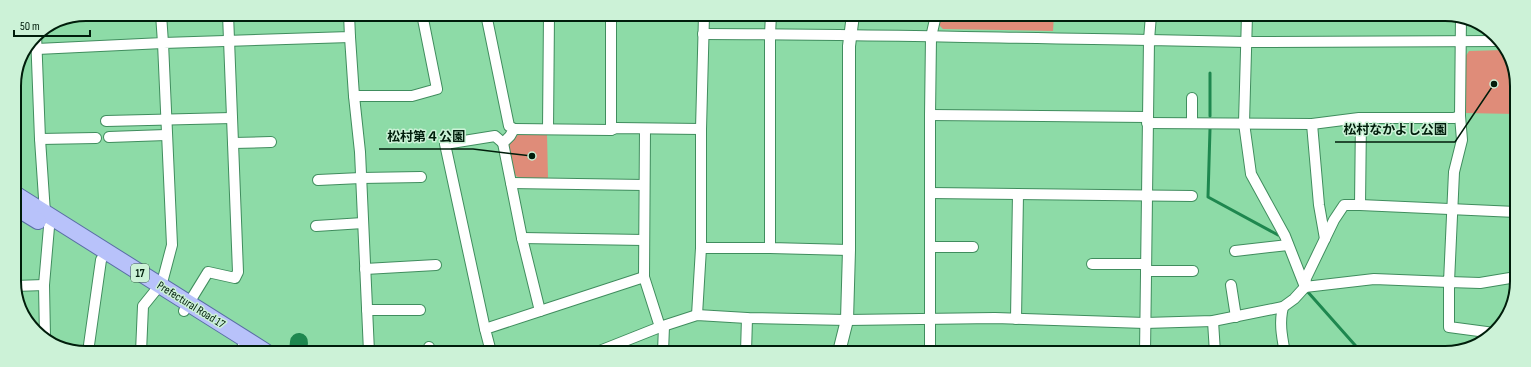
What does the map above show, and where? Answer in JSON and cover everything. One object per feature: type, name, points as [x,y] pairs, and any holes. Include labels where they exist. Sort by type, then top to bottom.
[{"type":"main road","name":"Prefectural Road 17","points":[[21,198],[104,256],[187,307],[241,346]]},
{"type":"main road","name":"Prefectural Road 17","points":[[21,209],[49,219]]},
{"type":"street","points":[[141,346],[143,306],[163,279],[172,245],[161,21]]},
{"type":"street","points":[[187,307],[208,272],[235,278],[238,272],[228,21]]},
{"type":"street","points":[[349,21],[354,96],[360,152],[368,346]]},
{"type":"street","points":[[354,96],[412,96],[437,89],[423,21]]},
{"type":"street","points":[[488,21],[510,126],[514,129],[701,129]]},
{"type":"street","points":[[548,129],[549,21]]},
{"type":"street","points":[[611,21],[611,130]]},
{"type":"street","points":[[698,315],[701,248],[701,129],[704,21]]},
{"type":"street","points":[[770,248],[771,21]]},
{"type":"street","points":[[840,346],[847,320],[850,34],[852,21]]},
{"type":"street","points":[[930,346],[931,37],[935,21]]},
{"type":"street","points":[[1145,346],[1147,120],[1151,21]]},
{"type":"street","points":[[1247,21],[1244,123],[1251,174],[1288,244],[1305,287]]},
{"type":"street","points":[[1461,23],[1460,116],[1462,140],[1454,172],[1449,282],[1449,327],[1485,332]]},
{"type":"street","points":[[703,34],[850,34],[931,37],[1247,42],[1492,41]]},
{"type":"street","points":[[37,49],[350,37]]},
{"type":"street","points":[[37,43],[40,139],[49,219],[44,285],[45,332]]},
{"type":"street","points":[[1192,98],[1192,123]]},
{"type":"street","points":[[930,116],[1147,120],[1192,123],[1312,124],[1361,118],[1454,118],[1460,116]]},
{"type":"street","points":[[106,121],[232,118]]},
{"type":"street","points":[[1360,205],[1361,118]]},
{"type":"street","points":[[1312,124],[1319,205],[1325,239]]},
{"type":"street","points":[[645,128],[644,277],[662,326],[663,346]]},
{"type":"street","points":[[503,143],[514,129]]},
{"type":"street","points":[[109,137],[166,135]]},
{"type":"street","points":[[489,346],[445,144],[495,136],[503,143],[522,238],[540,311]]},
{"type":"street","points":[[40,139],[96,138]]},
{"type":"street","points":[[233,143],[271,142]]},
{"type":"street","points":[[318,180],[421,177]]},
{"type":"street","points":[[511,183],[644,185]]},
{"type":"street","points":[[930,193],[1192,196]]},
{"type":"street","points":[[1016,319],[1018,194]]},
{"type":"street","points":[[612,346],[662,326],[698,315],[747,318],[847,320],[1016,319],[1145,323],[1213,321],[1283,307],[1294,299],[1305,287],[1306,278],[1334,220],[1344,205],[1510,212]]},
{"type":"street","points":[[316,226],[363,223]]},
{"type":"street","points":[[522,238],[644,240]]},
{"type":"street","points":[[1235,251],[1288,244]]},
{"type":"street","points":[[930,247],[973,247]]},
{"type":"street","points":[[701,248],[848,250]]},
{"type":"street","points":[[89,346],[104,256]]},
{"type":"street","points":[[1092,264],[1193,271]]},
{"type":"street","points":[[365,269],[436,265]]},
{"type":"street","points":[[485,329],[644,277]]},
{"type":"street","points":[[1305,287],[1374,279],[1480,283],[1510,278]]},
{"type":"street","points":[[21,286],[44,285]]},
{"type":"street","points":[[1231,285],[1236,316]]},
{"type":"street","points":[[1283,307],[1280,317],[1284,346]]},
{"type":"street","points":[[367,310],[420,310]]},
{"type":"street","points":[[746,346],[747,318]]},
{"type":"street","points":[[1213,321],[1215,346]]},
{"type":"shaded area","points":[[940,21],[1054,21],[1053,31],[943,29],[939,25]]},
{"type":"shaded area","points":[[1499,50],[1507,65],[1509,73],[1510,114],[1464,113],[1464,59],[1469,51]]},
{"type":"shaded area","points":[[521,132],[547,133],[548,179],[520,178],[514,175],[507,145]]},
{"type":"waterway","points":[[1210,73],[1210,116]]},
{"type":"waterway","points":[[1210,129],[1208,197],[1278,235]]},
{"type":"waterway","points":[[1307,291],[1356,346]]},
{"type":"waterway","points":[[299,342],[299,346]]},
{"type":"place","name":"松村なかよし公園","points":[[1494,84]]},
{"type":"place","name":"松村第４公園","points":[[532,156]]}]
